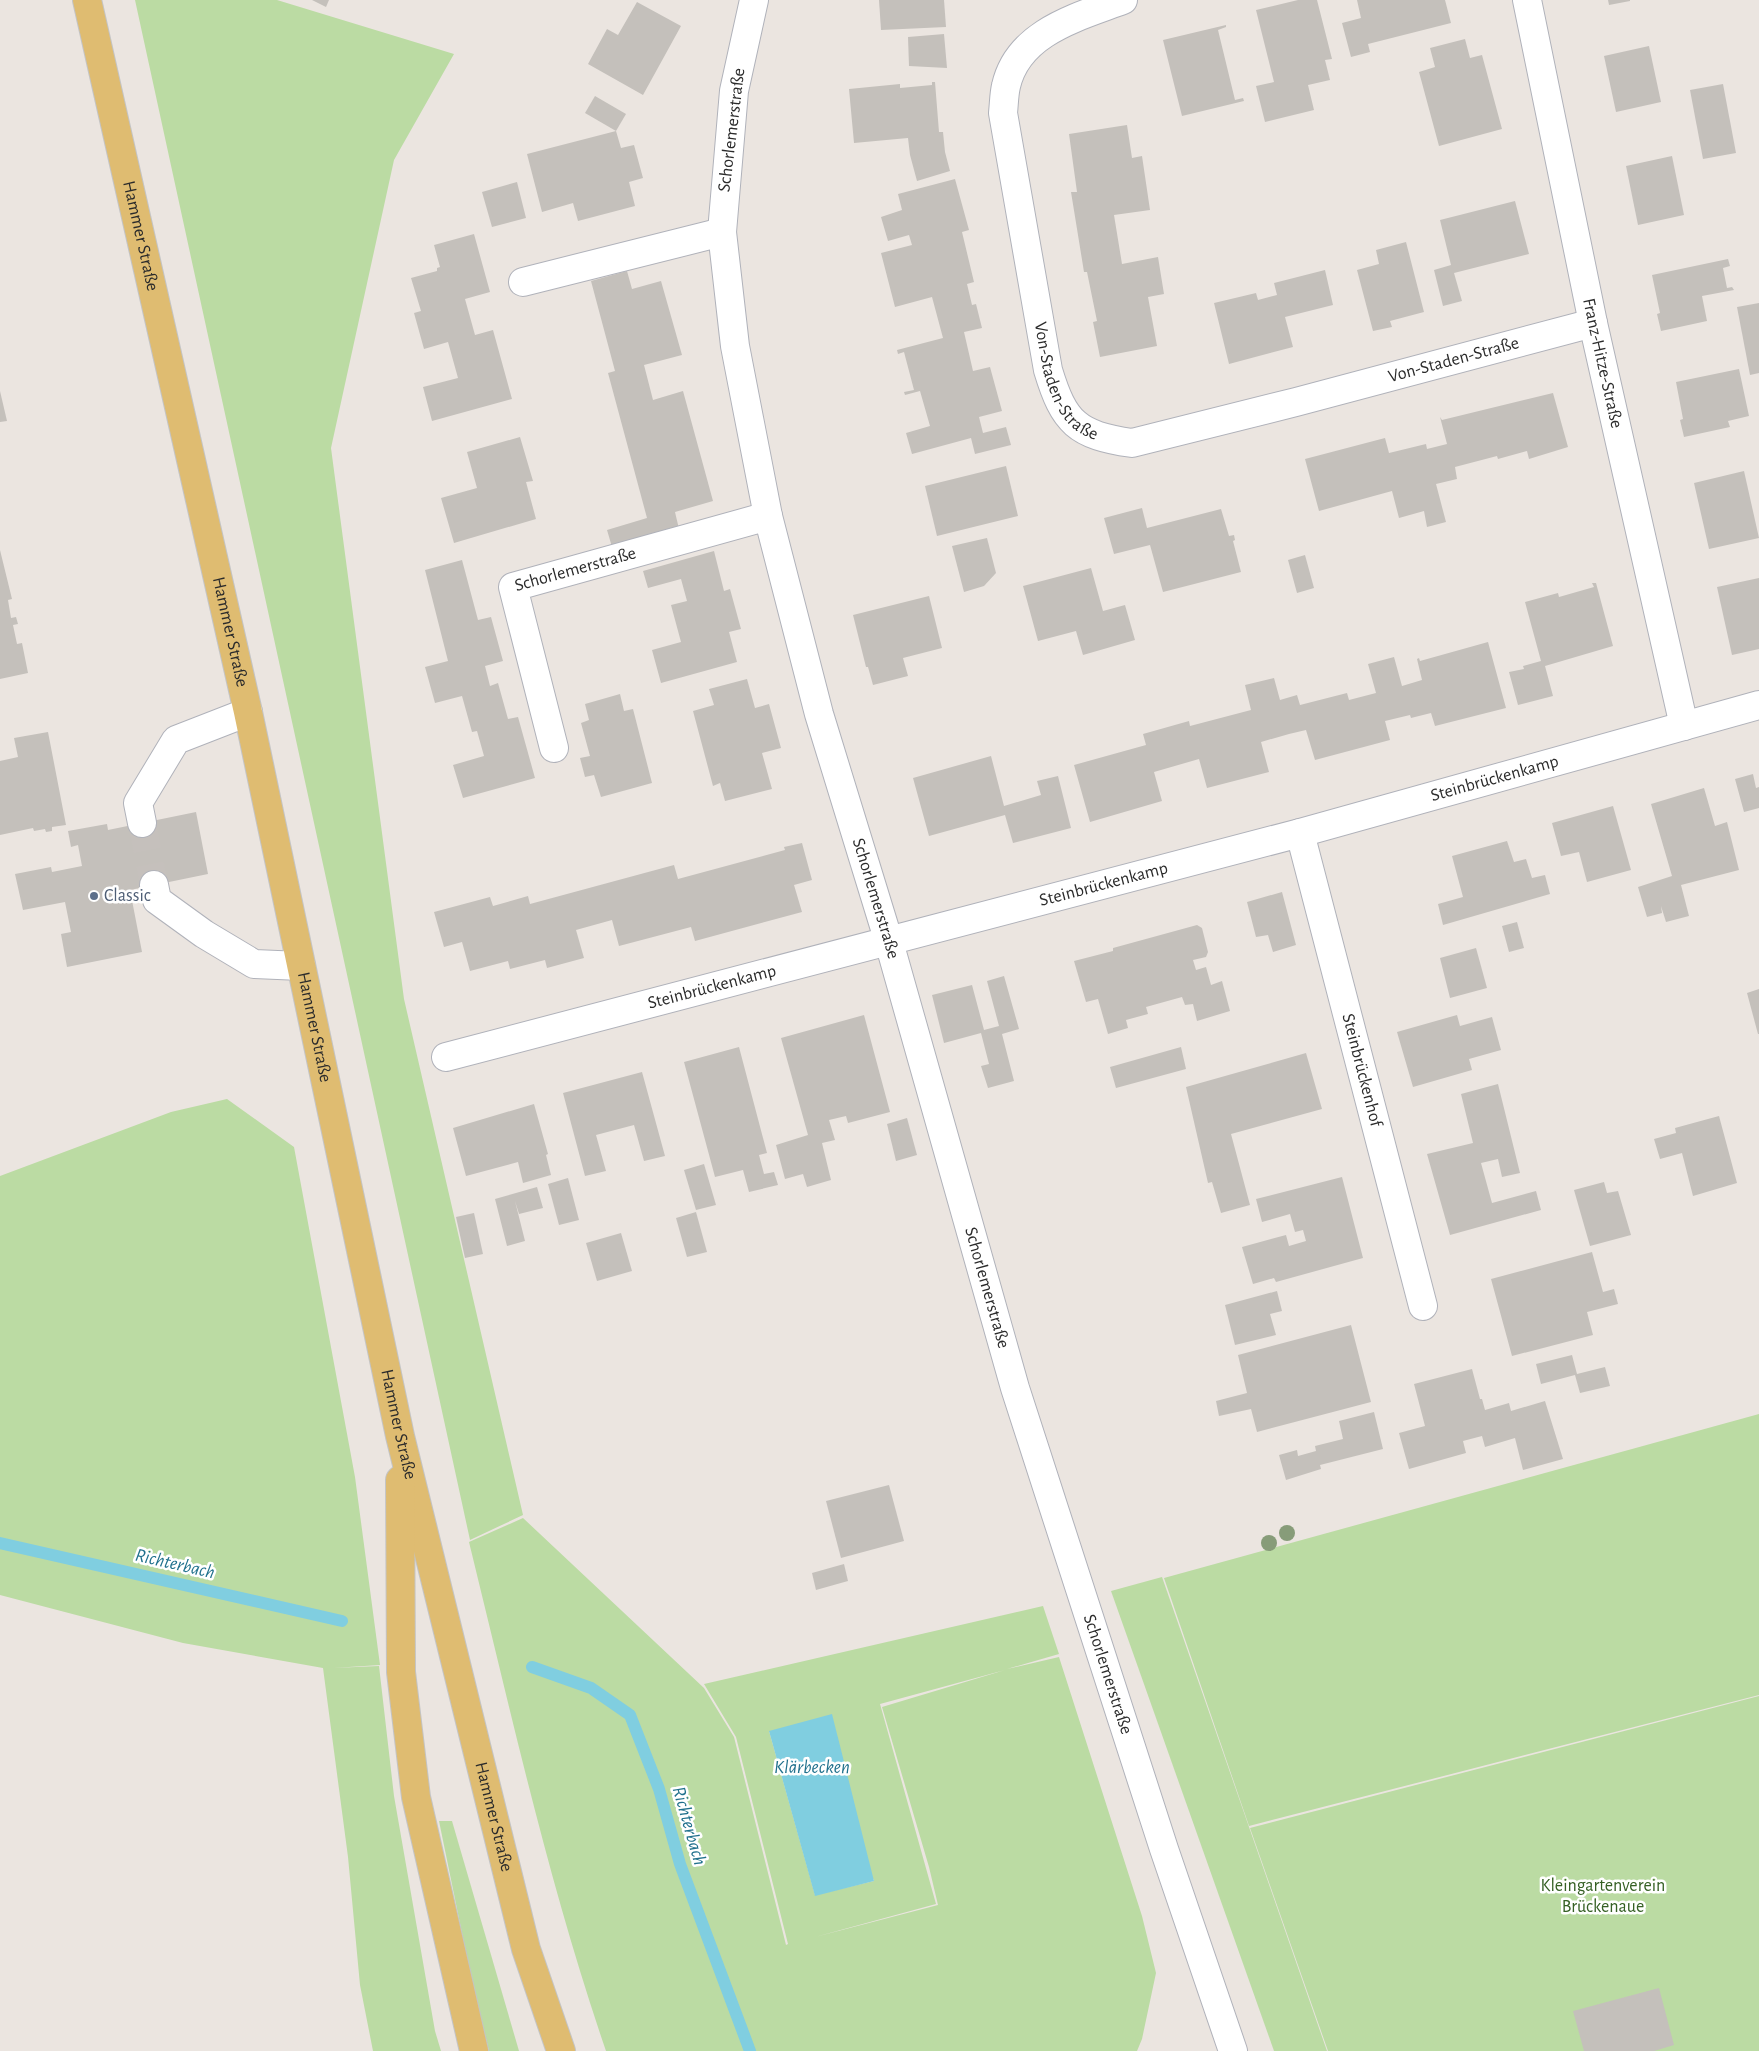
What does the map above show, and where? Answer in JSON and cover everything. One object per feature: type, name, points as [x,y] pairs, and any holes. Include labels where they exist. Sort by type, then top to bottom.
[{"type":"main road","name":"Hammer Straße","points":[[87,0],[248,712],[400,1436],[526,1949],[561,2051]]},
{"type":"main road","points":[[400,1436],[402,1682],[416,1797],[474,2051]]},
{"type":"street","name":"Schorlemerstraße","points":[[754,0],[734,91],[722,232],[735,346],[768,516],[819,714],[889,942],[1014,1388],[1164,1849],[1233,2051]]},
{"type":"street","name":"Von-Staden-Straße","points":[[1123,0],[1054,28],[1032,42],[1015,62],[1005,86],[1003,113],[1048,370],[1055,393],[1063,410],[1074,424],[1090,434],[1109,440],[1132,443],[1306,400],[1593,323]]},
{"type":"street","name":"Franz-Hitze-Straße","points":[[1527,0],[1593,323],[1684,726]]},
{"type":"street","points":[[523,282],[722,232]]},
{"type":"street","name":"Schorlemerstraße","points":[[554,748],[513,587],[768,516]]},
{"type":"street","name":"Steinbrückenkamp","points":[[446,1057],[1300,833],[1759,705]]},
{"type":"street","points":[[142,823],[138,802],[176,740],[248,712]]},
{"type":"street","name":"Steinbrückenhof","points":[[1300,833],[1423,1306]]},
{"type":"street","points":[[154,885],[158,900],[204,934],[254,964],[301,966]]},
{"type":"green space","points":[[135,0],[277,0],[454,54],[394,160],[331,448],[404,999],[523,1515],[470,1540]]},
{"type":"green space","points":[[227,1099],[294,1147],[355,1477],[380,1665],[333,1668],[379,1666],[394,1796],[435,2031],[441,2051],[373,2051],[360,1985],[348,1857],[323,1668],[183,1643],[0,1595],[0,1176],[171,1112]]},
{"type":"green space","points":[[1759,1414],[1759,1695],[1249,1826],[1164,1578]]},
{"type":"green space","points":[[523,1518],[704,1688],[734,1737],[786,1945],[788,1944],[736,1737],[704,1684],[1043,1606],[1059,1654],[1007,1669],[1059,1657],[1142,1916],[1156,1973],[1142,2039],[1137,2051],[606,2051],[566,1925],[549,1862],[469,1542]],"holes":[[[1005,1670],[882,1707],[929,1867],[938,1905],[815,1937],[936,1904],[880,1704]],[[769,1731],[874,1880],[874,1881],[815,1895]]]},
{"type":"green space","points":[[1162,1577],[1327,2051],[1274,2051],[1111,1591]]},
{"type":"green space","name":"Kleingartenverein Brückenaue","points":[[1759,1696],[1759,2051],[1328,2051],[1250,1828]]},
{"type":"green space","points":[[439,1821],[452,1821],[519,2051],[489,2051],[473,1987]]},
{"type":"water","name":"Klärbecken","points":[[832,1714],[874,1881],[815,1896],[769,1731]]},
{"type":"building","points":[[312,0],[329,0],[326,7]]},
{"type":"building","points":[[879,0],[944,0],[946,27],[881,30]]},
{"type":"building","points":[[1298,0],[1317,0],[1332,59],[1325,60],[1330,80],[1308,85],[1314,110],[1265,122],[1256,86],[1274,82],[1256,10]]},
{"type":"building","points":[[1357,0],[1445,0],[1451,23],[1368,44],[1370,52],[1351,57],[1342,23],[1361,18]]},
{"type":"building","points":[[1608,0],[1630,0],[1630,1],[1609,5]]},
{"type":"building","points":[[637,2],[681,26],[643,95],[588,64],[607,29],[618,35]]},
{"type":"building","points":[[1226,25],[1226,27],[1218,30],[1235,100],[1243,98],[1244,101],[1182,116],[1163,40]]},
{"type":"building","points":[[944,34],[947,68],[909,66],[908,37]]},
{"type":"building","points":[[1465,39],[1470,58],[1482,55],[1502,129],[1439,146],[1419,72],[1435,67],[1430,48]]},
{"type":"building","points":[[1649,46],[1661,102],[1616,112],[1604,56]]},
{"type":"building","points":[[932,82],[935,82],[939,132],[943,132],[945,152],[950,171],[917,181],[910,155],[908,138],[854,143],[849,89],[900,84],[900,88],[932,85]]},
{"type":"building","points":[[1723,84],[1736,153],[1703,159],[1690,90]]},
{"type":"building","points":[[595,96],[626,114],[616,131],[585,113]]},
{"type":"building","points":[[1127,125],[1132,158],[1142,156],[1150,210],[1114,215],[1122,264],[1158,257],[1164,294],[1148,297],[1157,346],[1100,357],[1093,322],[1097,321],[1087,272],[1084,272],[1071,192],[1077,192],[1069,134]]},
{"type":"building","points":[[616,131],[621,148],[634,145],[643,178],[629,182],[635,206],[578,221],[573,203],[542,212],[527,154]]},
{"type":"building","points":[[1672,156],[1684,215],[1638,225],[1626,166]]},
{"type":"building","points":[[955,179],[969,230],[962,232],[974,282],[967,284],[972,305],[976,304],[982,328],[964,332],[973,371],[990,367],[1002,411],[979,417],[983,433],[1006,427],[1011,445],[975,454],[971,438],[912,454],[906,433],[930,426],[920,391],[905,395],[904,392],[914,390],[904,352],[898,354],[897,350],[943,338],[932,297],[895,307],[881,253],[912,245],[909,235],[888,241],[881,217],[902,210],[898,194]]},
{"type":"building","points":[[517,182],[526,218],[492,227],[482,192]]},
{"type":"building","points":[[1515,201],[1529,254],[1454,273],[1462,301],[1443,306],[1434,270],[1451,265],[1440,220]]},
{"type":"building","points":[[474,234],[490,292],[465,299],[475,335],[493,330],[512,399],[432,421],[423,387],[458,378],[448,342],[424,349],[414,313],[421,311],[411,278],[437,271],[437,268],[440,267],[434,245]]},
{"type":"building","points":[[1406,242],[1424,312],[1390,321],[1392,327],[1373,331],[1357,270],[1379,264],[1376,250]]},
{"type":"building","points":[[1728,259],[1730,266],[1723,268],[1727,288],[1732,287],[1734,290],[1702,296],[1707,321],[1661,331],[1657,314],[1660,313],[1652,275]]},
{"type":"building","points":[[1325,270],[1333,305],[1285,317],[1293,347],[1229,364],[1214,303],[1256,293],[1258,300],[1277,295],[1274,283]]},
{"type":"building","points":[[627,271],[632,289],[661,281],[682,355],[644,365],[653,400],[683,391],[713,501],[675,512],[679,529],[612,547],[607,530],[647,518],[608,373],[615,371],[591,281]]},
{"type":"building","points":[[1759,303],[1759,373],[1750,375],[1737,307]]},
{"type":"building","points":[[1739,369],[1749,416],[1728,421],[1730,427],[1684,437],[1680,420],[1683,419],[1676,382]]},
{"type":"building","points":[[0,391],[7,421],[0,422]]},
{"type":"building","points":[[1553,393],[1568,447],[1529,459],[1527,451],[1498,459],[1497,456],[1455,467],[1457,479],[1436,484],[1446,522],[1427,527],[1424,511],[1399,518],[1392,491],[1319,511],[1305,459],[1385,438],[1389,453],[1426,444],[1427,449],[1447,444],[1440,417],[1442,420]]},
{"type":"building","points":[[520,437],[533,481],[526,482],[536,519],[454,543],[441,498],[477,488],[467,452]]},
{"type":"building","points":[[1006,466],[1018,516],[937,536],[925,486]]},
{"type":"building","points":[[1744,471],[1759,538],[1709,549],[1694,483]]},
{"type":"building","points":[[1142,508],[1147,528],[1221,509],[1229,536],[1234,535],[1235,540],[1233,541],[1241,572],[1163,592],[1150,545],[1114,554],[1104,518]]},
{"type":"building","points":[[987,538],[996,573],[984,586],[964,592],[952,546]]},
{"type":"building","points":[[0,550],[12,599],[8,600],[11,618],[16,617],[18,624],[13,625],[17,644],[22,643],[28,673],[0,679]]},
{"type":"building","points":[[714,551],[724,591],[730,589],[741,629],[729,632],[737,662],[661,683],[652,650],[681,642],[671,605],[687,601],[681,579],[648,588],[643,571]]},
{"type":"building","points":[[1305,555],[1314,588],[1297,593],[1288,560]]},
{"type":"building","points":[[462,560],[478,620],[491,617],[503,661],[485,666],[490,686],[498,683],[508,719],[518,717],[535,778],[463,798],[453,765],[484,756],[477,731],[472,732],[462,696],[435,703],[425,667],[448,661],[425,570]]},
{"type":"building","points":[[1091,568],[1103,611],[1125,605],[1135,640],[1083,655],[1076,631],[1038,641],[1023,586]]},
{"type":"building","points":[[1759,578],[1759,649],[1732,655],[1717,587]]},
{"type":"building","points":[[1592,583],[1596,583],[1613,646],[1545,666],[1553,696],[1518,705],[1509,672],[1524,669],[1523,666],[1541,661],[1525,602],[1558,593],[1559,597],[1594,587]]},
{"type":"building","points":[[929,596],[942,648],[903,658],[908,676],[873,685],[868,667],[866,667],[853,615]]},
{"type":"building","points":[[1488,642],[1506,708],[1435,726],[1431,713],[1411,718],[1410,715],[1385,721],[1390,740],[1315,760],[1306,730],[1289,734],[1261,742],[1269,772],[1207,788],[1199,759],[1154,772],[1162,801],[1090,822],[1074,765],[1146,745],[1143,734],[1189,721],[1190,726],[1251,710],[1245,685],[1274,678],[1280,700],[1297,695],[1300,705],[1347,693],[1349,700],[1376,693],[1368,664],[1394,657],[1402,686],[1422,680],[1417,659],[1419,658],[1420,661]]},
{"type":"building","points":[[747,679],[755,708],[769,704],[781,748],[762,753],[772,789],[725,801],[720,783],[713,786],[693,711],[714,705],[709,689]]},
{"type":"building","points":[[620,694],[624,711],[633,709],[652,783],[601,797],[594,775],[585,777],[580,758],[590,756],[581,723],[589,720],[585,704]]},
{"type":"building","points":[[48,732],[66,825],[52,827],[52,831],[46,832],[45,829],[34,831],[33,828],[0,835],[0,761],[18,757],[14,738]]},
{"type":"building","points":[[991,756],[1004,806],[1041,795],[1037,781],[1058,776],[1071,828],[1013,843],[1005,815],[929,836],[913,778]]},
{"type":"building","points":[[1753,774],[1756,788],[1759,787],[1759,808],[1744,812],[1735,779]]},
{"type":"building","points":[[1704,788],[1715,826],[1727,822],[1739,870],[1681,885],[1689,916],[1666,922],[1661,906],[1662,913],[1647,917],[1638,887],[1672,876],[1651,804]]},
{"type":"building","points":[[1613,806],[1631,870],[1587,882],[1579,852],[1561,856],[1552,823]]},
{"type":"building","points":[[196,812],[208,874],[130,890],[142,952],[67,967],[61,934],[71,932],[65,902],[23,910],[15,874],[51,867],[52,872],[82,866],[78,845],[71,847],[68,831],[107,824],[108,830]]},
{"type":"building","points":[[1507,841],[1514,862],[1526,859],[1532,878],[1545,875],[1550,894],[1443,925],[1438,904],[1463,897],[1452,856]]},
{"type":"building","points":[[802,843],[812,880],[794,885],[802,912],[695,941],[691,927],[619,946],[612,920],[576,930],[584,958],[547,968],[545,960],[510,969],[508,961],[470,971],[462,942],[444,947],[434,912],[490,897],[493,906],[528,896],[530,904],[674,865],[678,879],[785,850],[784,847]]},
{"type":"building","points":[[1282,892],[1296,945],[1273,952],[1268,935],[1256,937],[1247,902]]},
{"type":"building","points":[[1517,922],[1524,948],[1509,952],[1502,926]]},
{"type":"building","points":[[1197,925],[1202,928],[1208,952],[1206,957],[1193,960],[1196,970],[1206,967],[1211,985],[1222,981],[1230,1011],[1197,1021],[1193,1004],[1185,1005],[1182,997],[1146,1007],[1148,1014],[1126,1020],[1128,1028],[1108,1034],[1098,999],[1086,1002],[1074,961],[1113,951],[1113,948]]},
{"type":"building","points":[[1476,948],[1487,988],[1450,998],[1440,958]]},
{"type":"building","points":[[1004,976],[1019,1029],[1002,1034],[1014,1081],[988,1088],[981,1066],[989,1064],[981,1033],[944,1043],[932,995],[972,985],[984,1030],[999,1026],[987,981]]},
{"type":"building","points":[[1759,989],[1759,1034],[1758,1034],[1747,993]]},
{"type":"building","points":[[864,1015],[890,1112],[848,1123],[846,1116],[829,1120],[835,1140],[822,1143],[831,1180],[807,1187],[803,1174],[785,1179],[776,1145],[808,1135],[781,1038]]},
{"type":"building","points":[[1457,1015],[1460,1026],[1492,1017],[1501,1050],[1469,1059],[1472,1070],[1413,1087],[1397,1032]]},
{"type":"building","points":[[739,1047],[767,1153],[759,1155],[764,1174],[774,1172],[778,1185],[749,1192],[743,1170],[715,1177],[684,1062]]},
{"type":"building","points":[[1181,1047],[1186,1069],[1116,1088],[1110,1067]]},
{"type":"building","points":[[1306,1053],[1322,1109],[1231,1134],[1250,1205],[1221,1213],[1212,1182],[1208,1183],[1186,1087]]},
{"type":"building","points":[[642,1072],[665,1156],[644,1161],[634,1125],[596,1135],[606,1171],[585,1176],[563,1093]]},
{"type":"building","points":[[1498,1084],[1520,1173],[1502,1177],[1498,1159],[1481,1163],[1492,1203],[1536,1191],[1541,1210],[1450,1235],[1427,1154],[1473,1143],[1461,1094]]},
{"type":"building","points":[[534,1104],[548,1154],[546,1155],[551,1175],[523,1183],[518,1162],[466,1176],[453,1128]]},
{"type":"building","points":[[1719,1116],[1737,1183],[1693,1196],[1682,1153],[1660,1159],[1654,1139],[1676,1133],[1675,1128]]},
{"type":"building","points":[[907,1118],[917,1155],[896,1161],[887,1124]]},
{"type":"building","points":[[704,1164],[716,1205],[696,1210],[684,1170]]},
{"type":"building","points":[[1342,1177],[1363,1258],[1276,1282],[1274,1278],[1253,1284],[1242,1247],[1286,1235],[1289,1246],[1306,1241],[1303,1230],[1295,1232],[1290,1214],[1262,1222],[1256,1199]]},
{"type":"building","points":[[568,1178],[579,1220],[559,1225],[548,1184]]},
{"type":"building","points":[[1604,1182],[1607,1193],[1618,1191],[1631,1235],[1590,1246],[1574,1190]]},
{"type":"building","points":[[537,1187],[543,1208],[519,1214],[515,1201],[525,1241],[507,1246],[495,1199]]},
{"type":"building","points":[[696,1212],[707,1252],[687,1257],[676,1218]]},
{"type":"building","points":[[474,1213],[483,1254],[465,1258],[456,1217]]},
{"type":"building","points":[[621,1233],[632,1271],[597,1281],[586,1243]]},
{"type":"building","points":[[1592,1252],[1603,1292],[1614,1289],[1618,1304],[1587,1312],[1593,1335],[1512,1356],[1491,1279]]},
{"type":"building","points":[[1277,1291],[1282,1311],[1270,1314],[1276,1335],[1235,1345],[1225,1305]]},
{"type":"building","points":[[1351,1325],[1371,1402],[1257,1432],[1251,1409],[1219,1416],[1216,1401],[1247,1393],[1238,1355]]},
{"type":"building","points":[[1572,1355],[1577,1374],[1605,1367],[1610,1386],[1580,1393],[1575,1375],[1541,1384],[1536,1364]]},
{"type":"building","points":[[1472,1369],[1485,1410],[1509,1403],[1511,1411],[1545,1401],[1563,1459],[1523,1470],[1515,1438],[1485,1447],[1482,1436],[1463,1441],[1466,1453],[1409,1469],[1399,1433],[1425,1426],[1414,1384]]},
{"type":"building","points":[[1374,1412],[1383,1449],[1320,1465],[1321,1469],[1286,1480],[1279,1455],[1297,1450],[1298,1456],[1316,1451],[1315,1446],[1343,1439],[1339,1421]]},
{"type":"building","points":[[889,1485],[904,1541],[841,1558],[826,1501]]},
{"type":"building","points":[[844,1564],[848,1581],[816,1590],[812,1573]]},
{"type":"building","points":[[1659,1988],[1674,2045],[1654,2051],[1584,2051],[1573,2011]]},
{"type":"waterway","name":"Richterbach","points":[[0,1543],[342,1621]]},
{"type":"waterway","name":"Richterbach","points":[[532,1667],[591,1688],[630,1715],[659,1789],[680,1864],[750,2051]]},
{"type":"tunnel","points":[[142,823],[154,885]]},
{"type":"place","name":"Classic","points":[[94,896]]}]
